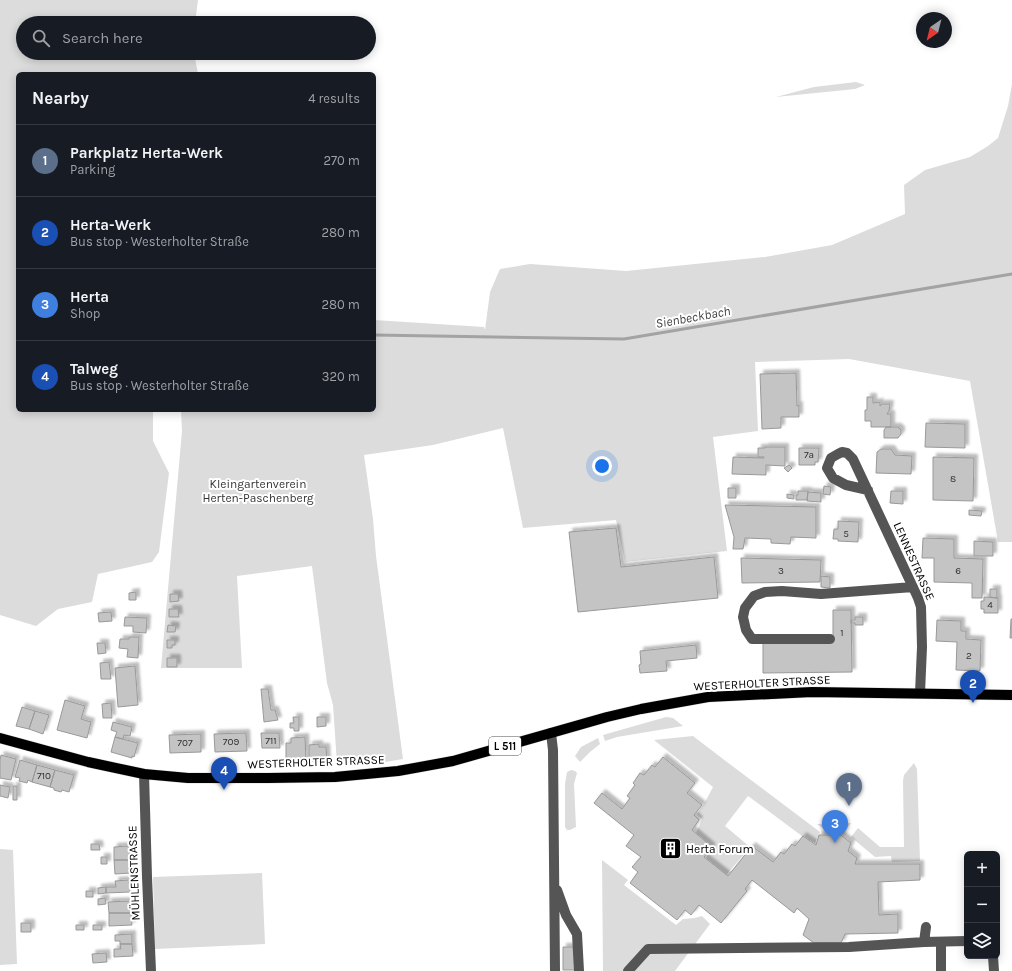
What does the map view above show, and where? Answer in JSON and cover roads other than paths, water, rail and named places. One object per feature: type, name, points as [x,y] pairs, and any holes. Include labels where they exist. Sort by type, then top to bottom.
[{"type":"main road","name":"WESTERHOLTER STRASSE","points":[[0,738],[88,762],[144,774],[188,778],[335,776],[398,771],[453,761],[607,717],[708,697],[812,692],[1012,695]]},
{"type":"street","name":"LENNESTRASSE","points":[[868,490],[921,607],[922,647],[920,693]]},
{"type":"street","points":[[830,639],[752,639],[746,630],[743,617],[745,608],[754,596],[765,592],[782,591],[821,594],[913,587]]},
{"type":"street","points":[[550,733],[553,750],[555,971]]},
{"type":"street","name":"MÜHLENSTRASSE","points":[[144,774],[151,971]]},
{"type":"street","points":[[554,883],[566,915],[577,934],[579,971]]},
{"type":"street","points":[[924,942],[926,927]]},
{"type":"street","points":[[628,971],[648,949],[849,947],[964,941]]},
{"type":"street","points":[[941,942],[941,971]]},
{"type":"street","points":[[993,959],[994,971]]},
{"type":"waterway","name":"Sienbeckbach","points":[[376,335],[624,339],[1012,274]]},
{"type":"place","name":"Herta-Werk","points":[[973,703]]},
{"type":"place","name":"Talweg","points":[[224,790]]},
{"type":"place","name":"Parkplatz Herta-Werk","points":[[849,806]]},
{"type":"place","name":"Herta","points":[[835,843]]},
{"type":"place","name":"Herta Forum","points":[[670,849]]},
{"type":"park label","name":"Kleingartenverein Herten-Paschenberg","points":[[258,491]]}]
